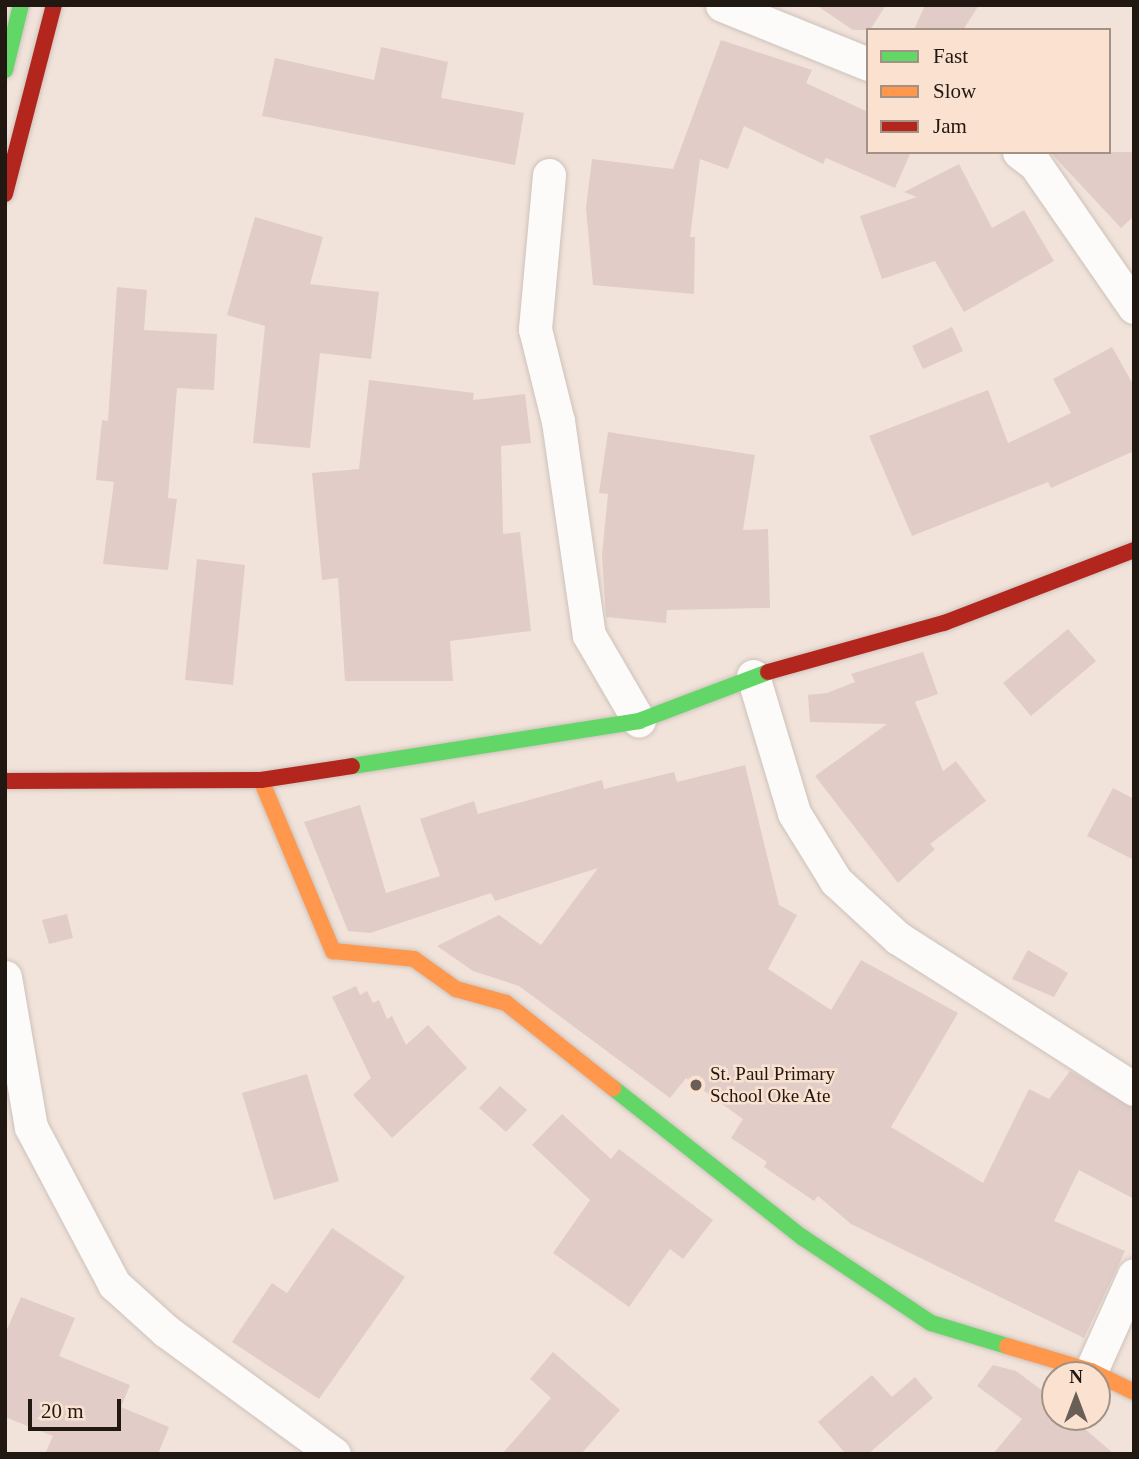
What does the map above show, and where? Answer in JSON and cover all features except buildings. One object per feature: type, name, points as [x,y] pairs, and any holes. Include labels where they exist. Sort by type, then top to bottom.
[{"type":"street","points":[[5,70],[21,5]]},
{"type":"street","points":[[5,194],[54,5]]},
{"type":"street","points":[[722,5],[866,63]]},
{"type":"street","points":[[1022,154],[1035,164],[1134,307]]},
{"type":"street","points":[[550,175],[535,329],[558,421],[589,635],[639,721]]},
{"type":"street","points":[[5,781],[261,780],[639,721],[752,676],[944,623],[1134,550]]},
{"type":"street","points":[[752,676],[794,813],[836,880],[898,938],[1134,1089]]},
{"type":"street","points":[[261,780],[333,951],[414,959],[456,989],[506,1003],[802,1237],[931,1323],[1060,1361]]},
{"type":"street","points":[[5,977],[31,1126],[114,1284],[176,1339],[334,1454]]},
{"type":"street","points":[[1095,1361],[1134,1275]]},
{"type":"street","points":[[1111,1380],[1134,1392]]},
{"type":"traffic: fast","points":[[5,70],[21,5]]},
{"type":"traffic: fast","points":[[352,766],[639,721],[768,672]]},
{"type":"traffic: fast","points":[[613,1088],[802,1237],[931,1323],[1007,1346]]},
{"type":"traffic: slow","points":[[261,780],[333,951],[414,959],[456,989],[506,1003],[613,1088]]},
{"type":"traffic: slow","points":[[1007,1346],[1091,1371],[1134,1392]]},
{"type":"traffic: jam","points":[[5,194],[54,5]]},
{"type":"traffic: jam","points":[[768,672],[944,623],[1134,550]]},
{"type":"traffic: jam","points":[[5,781],[261,780],[352,766]]},
{"type":"place","name":"St. Paul Primary School Oke Ate","points":[[696,1085]]}]
